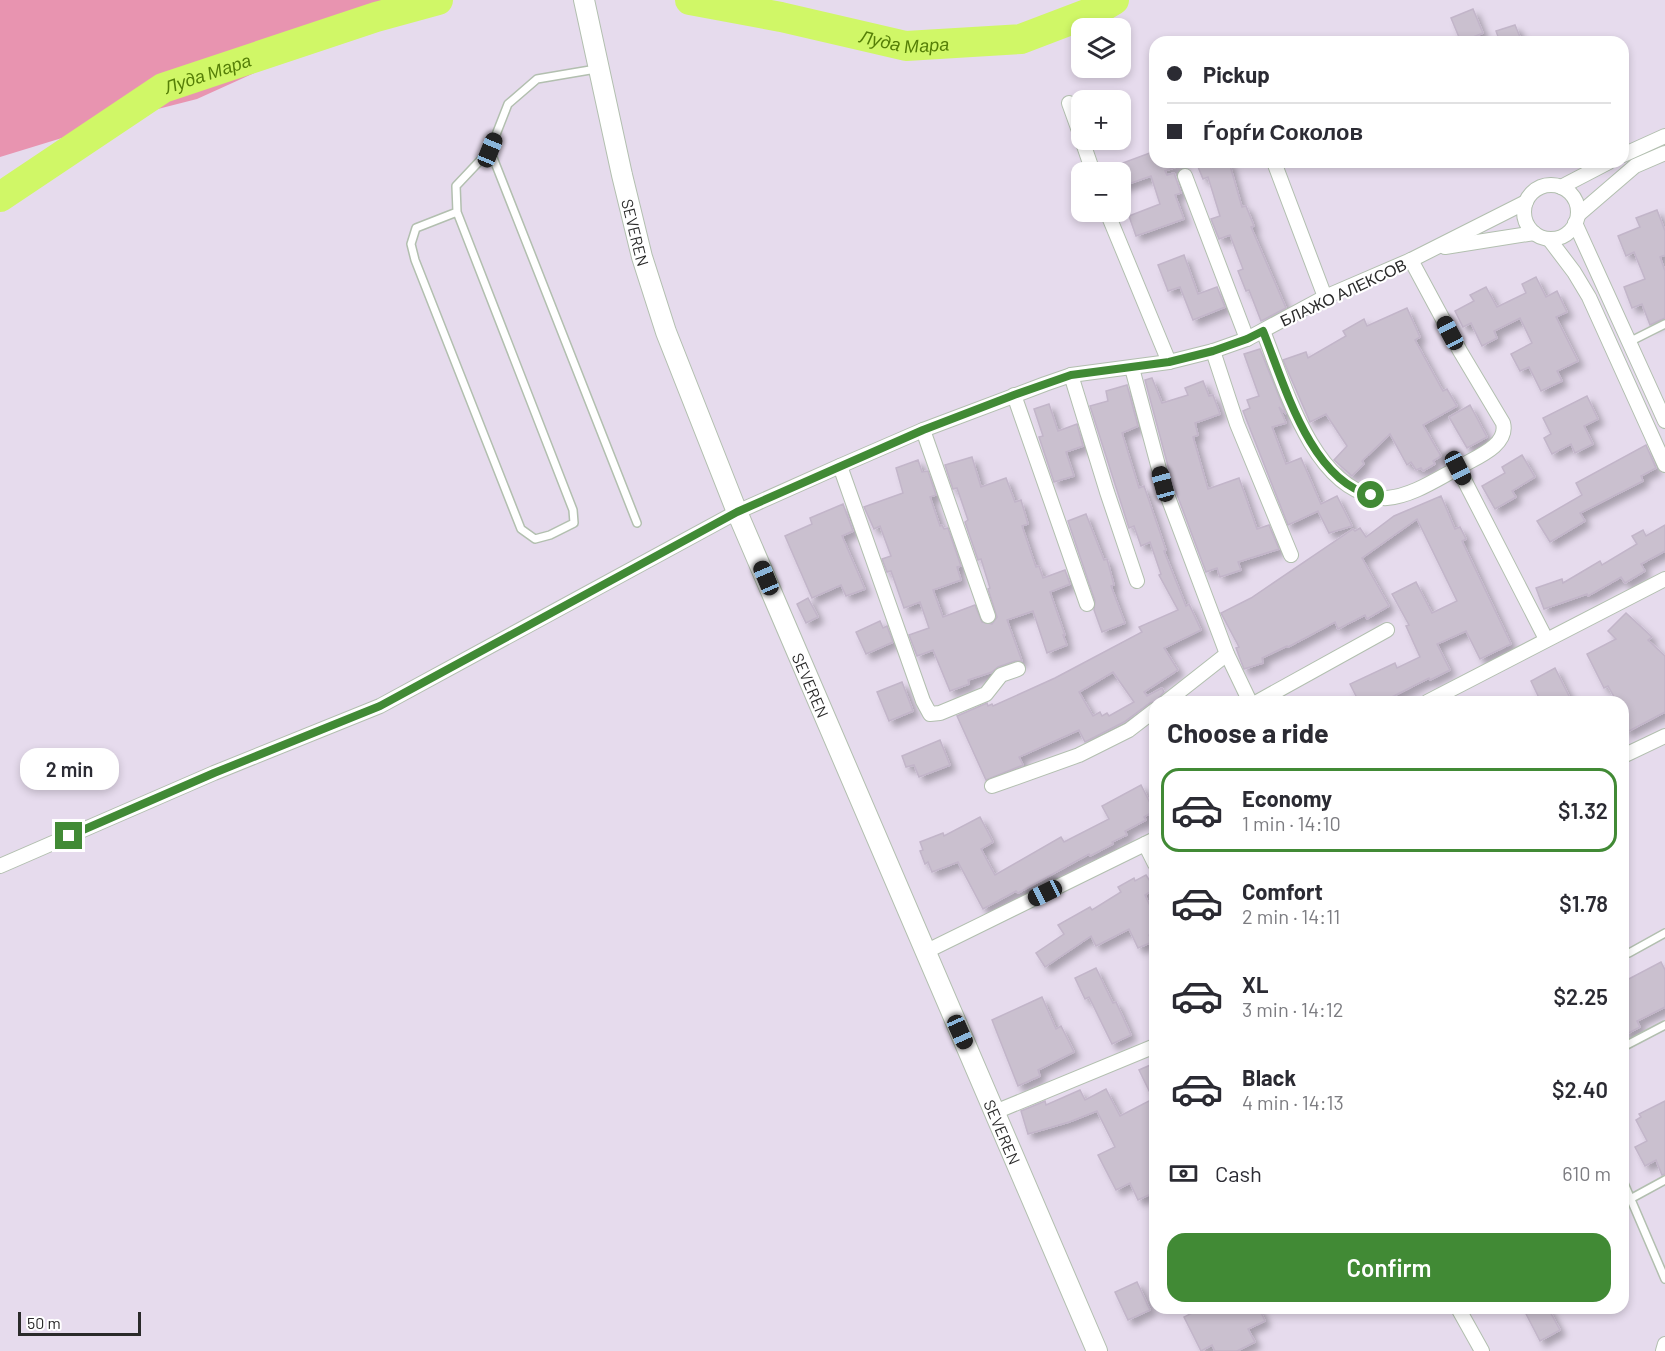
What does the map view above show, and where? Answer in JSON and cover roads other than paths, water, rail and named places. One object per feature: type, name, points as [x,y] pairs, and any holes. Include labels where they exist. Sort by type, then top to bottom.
[{"type":"main road","name":"SEVEREN","points":[[584,0],[642,257],[666,332],[737,512],[1097,1351]]},
{"type":"street","points":[[1069,103],[1071,109]]},
{"type":"street","points":[[1629,152],[1665,136]]},
{"type":"street","points":[[1549,239],[1564,235],[1577,219],[1635,166],[1665,153]]},
{"type":"street","points":[[1276,168],[1325,297]]},
{"type":"street","points":[[1562,187],[1598,168]]},
{"type":"street","points":[[1185,176],[1247,339]]},
{"type":"street","points":[[1665,421],[1577,219],[1574,198],[1562,187],[1553,185],[1536,189],[1526,202],[1525,219],[1534,233],[1549,239],[1574,272],[1589,297],[1665,465]]},
{"type":"street","name":"БЛАЖО АЛЕКСОВ","points":[[0,866],[214,773],[380,706],[737,512],[840,466],[923,430],[1071,375],[1169,362],[1213,351],[1247,339],[1325,297],[1411,260],[1526,202]]},
{"type":"street","points":[[1111,222],[1169,362]]},
{"type":"street","name":"БЛАЖО АЛЕКСОВ","points":[[1431,249],[1534,233]]},
{"type":"street","points":[[1263,331],[1296,411],[1317,453],[1335,475],[1359,492],[1386,498],[1425,486],[1494,446],[1502,439],[1505,429],[1411,260]]},
{"type":"street","points":[[1213,351],[1237,424],[1291,555]]},
{"type":"street","points":[[1132,368],[1163,484],[1227,654],[1247,696]]},
{"type":"street","points":[[1071,375],[1137,581]]},
{"type":"street","points":[[1014,395],[1087,604]]},
{"type":"street","points":[[923,430],[988,616]]},
{"type":"street","points":[[840,466],[923,701],[930,714],[940,713],[986,694],[1001,675],[1018,669]]},
{"type":"street","points":[[1458,468],[1546,639]]},
{"type":"street","points":[[1438,696],[1665,579]]},
{"type":"street","points":[[1268,696],[1387,630]]},
{"type":"street","points":[[1174,696],[1227,654]]},
{"type":"street","points":[[992,786],[1079,755],[1129,730],[1149,715]]},
{"type":"street","points":[[1629,753],[1665,736]]},
{"type":"street","points":[[925,952],[1149,841]]},
{"type":"street","points":[[995,1112],[1149,1048]]},
{"type":"street","points":[[1461,1314],[1482,1351]]},
{"type":"street","points":[[1663,1351],[1665,1344]]},
{"type":"lane","points":[[457,212],[416,228],[411,244],[415,260],[521,530],[535,539],[550,536],[574,523],[573,510],[457,212],[456,186],[490,150],[508,104],[537,79],[597,62]]},
{"type":"lane","points":[[490,150],[637,523]]},
{"type":"lane","points":[[1629,342],[1665,324]]},
{"type":"lane","points":[[1629,954],[1665,933]]},
{"type":"lane","points":[[1629,1044],[1665,1025]]},
{"type":"lane","points":[[1632,1198],[1665,1180]]},
{"type":"lane","points":[[1629,1192],[1665,1279]]},
{"type":"waterway","name":"Луда Мара","points":[[0,197],[163,88],[376,17],[438,0]]},
{"type":"waterway","name":"Луда Мара","points":[[690,0],[781,17],[906,46],[1021,39],[1097,10],[1114,0]]}]
